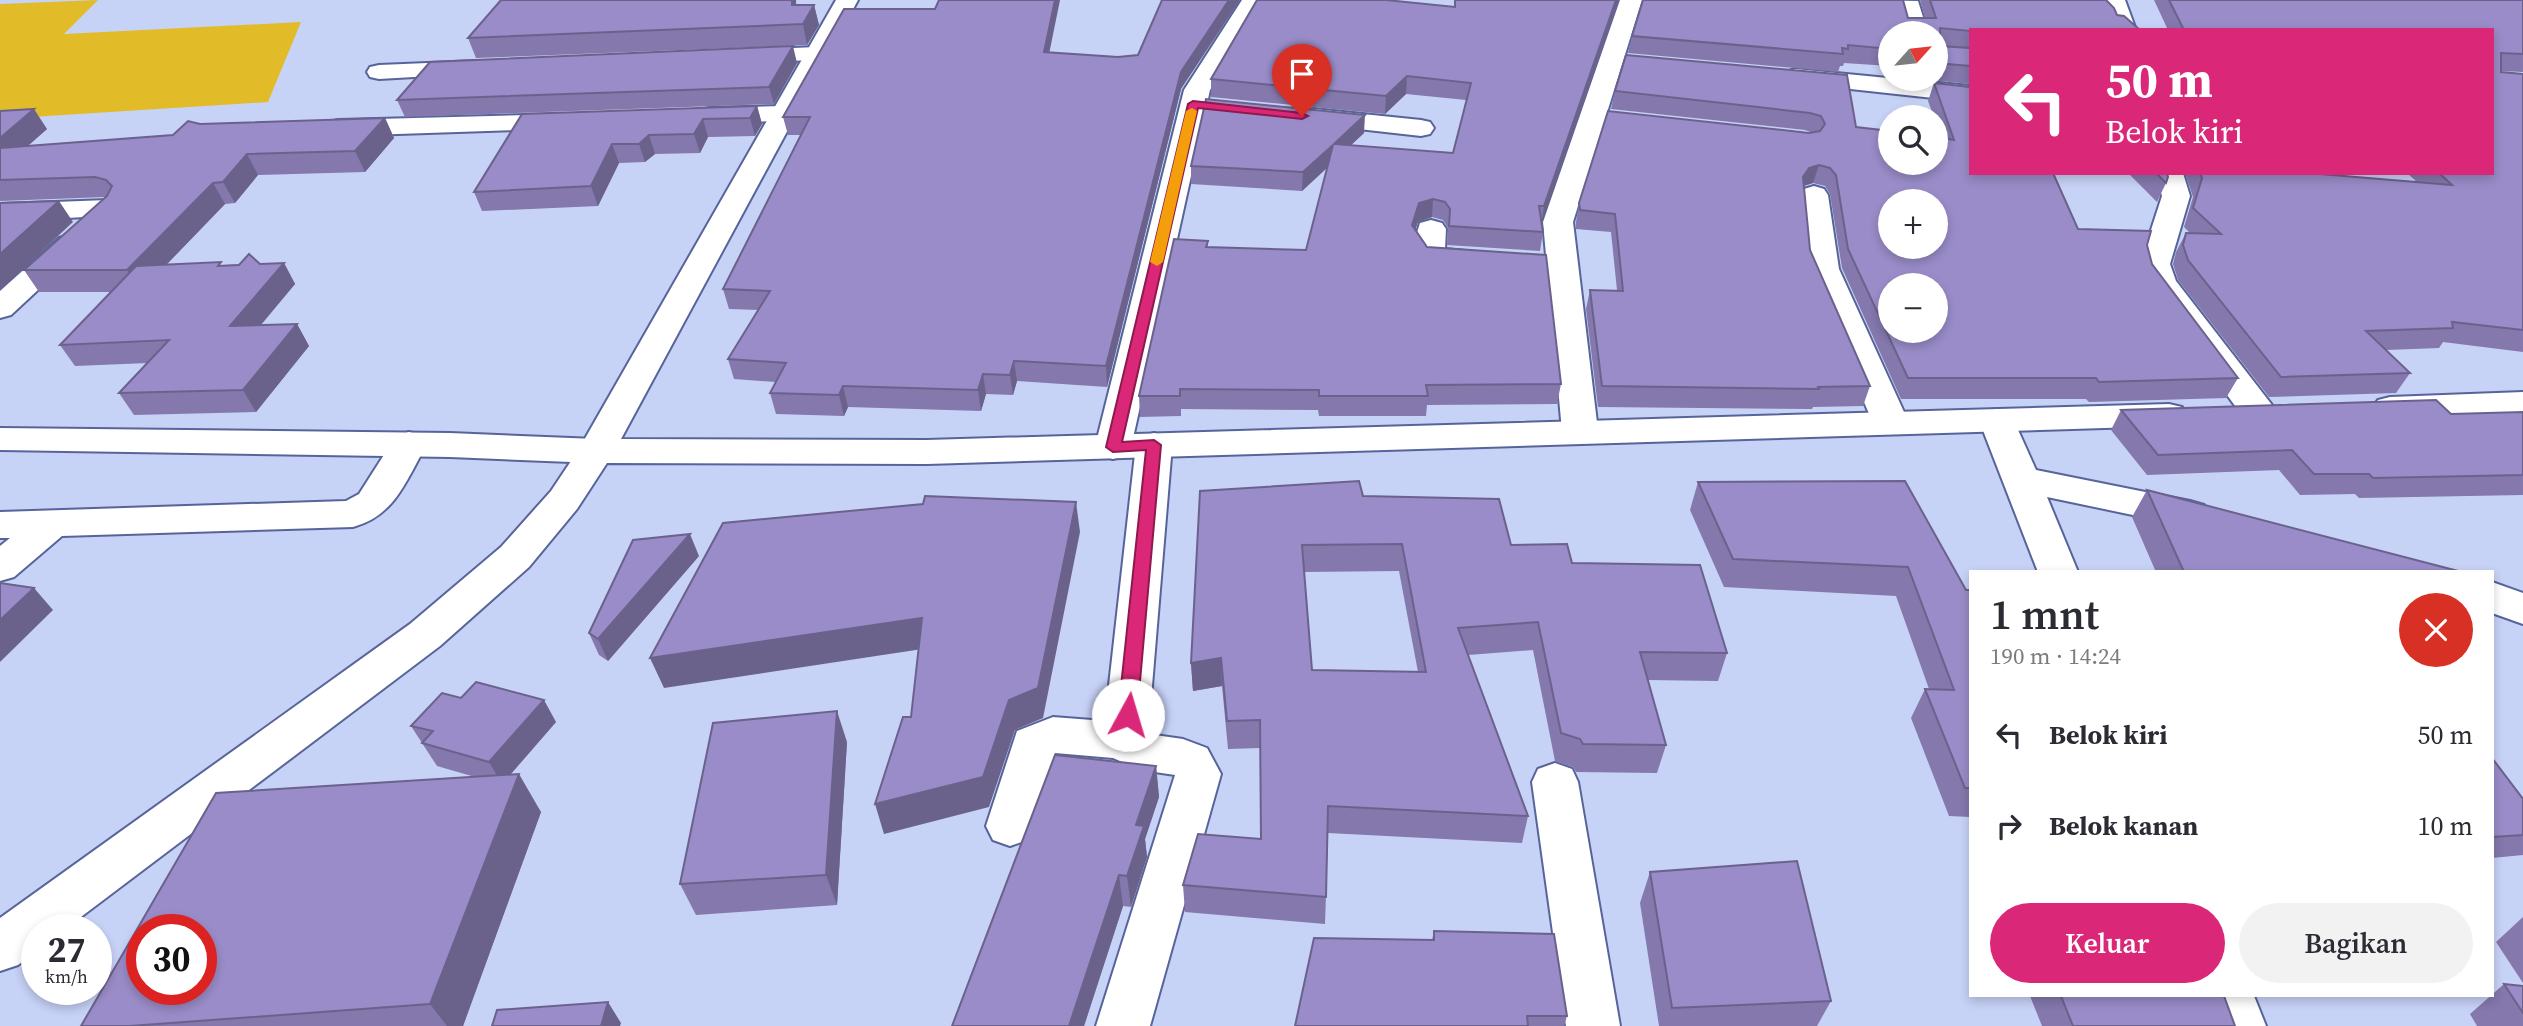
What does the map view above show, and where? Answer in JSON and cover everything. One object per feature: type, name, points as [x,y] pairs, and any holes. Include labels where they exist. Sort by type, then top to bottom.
[{"type":"main road","points":[[0,947],[425,635],[515,557],[564,500],[596,451],[847,0]]},
{"type":"main road","points":[[1125,742],[1134,446],[1207,106],[1197,90],[1253,0]]},
{"type":"main road","points":[[1580,431],[1536,263],[1606,119],[1625,62],[1631,0]]},
{"type":"main road","points":[[1869,0],[1897,1],[1910,6],[1913,21]]},
{"type":"main road","points":[[2114,0],[2123,28]]},
{"type":"main road","points":[[719,58],[817,54]]},
{"type":"main road","points":[[379,72],[500,67]]},
{"type":"main road","points":[[1777,76],[1969,94]]},
{"type":"main road","points":[[688,117],[784,114]]},
{"type":"main road","points":[[1289,114],[1422,128]]},
{"type":"main road","points":[[307,129],[594,121]]},
{"type":"main road","points":[[0,439],[450,444],[596,451],[927,452],[2273,412],[2161,282],[2155,264],[2175,196],[2170,175]]},
{"type":"main road","points":[[1814,195],[1823,270],[1891,422]]},
{"type":"main road","points":[[0,213],[108,209],[0,308]]},
{"type":"main road","points":[[1431,229],[1429,250],[1437,257],[1536,263]]},
{"type":"main road","points":[[2356,409],[2523,403]]},
{"type":"main road","points":[[1997,420],[2057,570]]},
{"type":"main road","points":[[0,525],[353,514],[373,503],[409,444]]},
{"type":"main road","points":[[2021,479],[2230,522]]},
{"type":"main road","points":[[0,566],[51,524]]},
{"type":"main road","points":[[2494,598],[2523,608]]},
{"type":"main road","points":[[1010,826],[1033,744],[1040,738],[1052,734],[1125,742],[1135,750],[1195,764],[1198,774],[1123,1026]]},
{"type":"main road","points":[[1555,782],[1593,1026]]},
{"type":"main road","points":[[2227,997],[2239,1026]]},
{"type":"shaded area","points":[[98,0],[64,34],[301,22],[268,102],[0,119],[0,4]]},
{"type":"building","points":[[501,0],[792,0],[792,5],[814,5],[803,24],[468,38]]},
{"type":"building","points":[[939,0],[1055,0],[1044,52],[1118,57],[1138,55],[1162,0],[1229,0],[1181,72],[1106,366],[1014,361],[1010,375],[983,374],[978,390],[843,386],[839,395],[770,393],[786,363],[728,359],[770,291],[723,289],[810,117],[783,117],[844,9],[935,9]]},
{"type":"building","points":[[1257,0],[1386,0],[1455,7],[1455,0],[1616,0],[1544,206],[1539,206],[1543,232],[1449,226],[1450,209],[1445,202],[1433,199],[1419,203],[1412,225],[1427,247],[1546,255],[1561,384],[1426,385],[1428,396],[1319,396],[1319,390],[1180,389],[1180,396],[1139,396],[1174,239],[1208,241],[1206,247],[1306,250],[1333,145],[1303,172],[1191,166],[1206,99],[1365,115],[1334,144],[1453,153],[1471,83],[1407,76],[1386,96],[1211,79]]},
{"type":"building","points":[[1643,0],[1903,0],[1908,18],[1936,18],[1930,0],[2106,0],[2117,15],[2124,16],[2138,28],[1969,28],[1969,31],[1948,29],[1948,21],[1878,21],[1878,48],[1848,45],[1848,49],[1842,48],[1843,54],[1632,36]]},
{"type":"building","points":[[2169,0],[2523,0],[2523,54],[2501,53],[2501,72],[2523,74],[2523,330],[2452,322],[2453,328],[2366,331],[2410,373],[2281,377],[2188,260],[2183,245],[2186,233],[2221,234],[2193,208],[2201,175],[2332,175],[2452,185],[2441,175],[2494,175],[2494,28],[2183,28]]},
{"type":"building","points":[[793,46],[769,87],[397,100],[430,62]]},
{"type":"building","points":[[1948,47],[1969,48],[1969,66],[1948,64]]},
{"type":"building","points":[[1626,55],[1847,75],[1856,127],[1878,130],[1878,175],[1948,175],[1948,139],[1954,140],[1948,123],[1948,105],[1942,105],[1937,91],[1948,91],[1948,85],[1969,87],[1969,175],[2054,175],[2078,229],[2151,231],[2147,245],[2152,264],[2238,378],[2099,382],[2096,378],[1908,378],[1892,343],[1948,343],[1948,273],[1878,273],[1878,314],[1848,249],[1836,175],[1830,168],[1819,165],[1809,168],[1803,177],[1810,250],[1870,386],[1818,387],[1819,389],[1602,386],[1590,290],[1623,291],[1615,214],[1580,210],[1579,203],[1608,111],[1809,133],[1820,131],[1825,124],[1821,116],[1615,91]]},
{"type":"building","points":[[757,106],[750,118],[703,119],[694,134],[649,135],[639,144],[612,144],[591,186],[474,192],[522,114]]},
{"type":"building","points":[[34,109],[0,138],[0,111]]},
{"type":"building","points":[[385,118],[355,151],[247,154],[223,182],[213,183],[127,270],[24,270],[107,196],[112,186],[106,180],[95,177],[0,180],[0,148],[173,135],[188,121],[200,124]]},
{"type":"building","points":[[2158,175],[2168,175],[2166,183]]},
{"type":"building","points":[[59,201],[0,254],[0,203]]},
{"type":"building","points":[[249,254],[260,264],[284,263],[230,326],[297,324],[243,390],[119,393],[169,340],[60,345],[136,266],[221,262],[218,266],[239,265]]},
{"type":"building","points":[[2436,400],[2451,414],[2523,412],[2523,475],[2373,478],[2369,474],[2314,474],[2292,450],[2158,455],[2121,410]]},
{"type":"building","points":[[1359,481],[1363,496],[1499,499],[1511,545],[1567,544],[1572,563],[1700,565],[1727,653],[1640,652],[1666,745],[1583,744],[1580,739],[1561,733],[1538,622],[1458,628],[1528,816],[1328,806],[1326,897],[1183,885],[1198,834],[1261,839],[1260,720],[1227,721],[1221,658],[1191,663],[1200,491]],"holes":[[[1402,544],[1426,672],[1312,670],[1302,545]]]},
{"type":"building","points":[[1905,481],[1966,590],[1969,590],[1969,788],[1965,788],[1925,689],[1954,690],[1908,567],[1733,559],[1698,482]]},
{"type":"building","points":[[2147,490],[2454,570],[2183,570]]},
{"type":"building","points":[[925,496],[1076,502],[1038,688],[1009,700],[983,777],[875,804],[903,717],[911,717],[922,618],[650,658],[723,523],[923,504]]},
{"type":"building","points":[[690,534],[598,639],[589,633],[633,540]]},
{"type":"building","points":[[0,583],[34,588],[0,620]]},
{"type":"building","points":[[476,682],[544,700],[489,762],[422,743],[433,731],[411,726],[442,693],[461,698]]},
{"type":"building","points":[[837,711],[826,875],[680,884],[713,723]]},
{"type":"building","points":[[1055,755],[1156,766],[1136,825],[1144,826],[1127,876],[1119,875],[1069,1026],[952,1026]]},
{"type":"building","points":[[2494,761],[2523,799],[2523,835],[2494,837]]},
{"type":"building","points":[[519,774],[430,1004],[130,1026],[81,1026],[93,1005],[112,1005],[112,972],[126,948],[126,1005],[217,1005],[217,914],[146,914],[216,793]]},
{"type":"building","points":[[1797,861],[1831,1001],[1672,1008],[1650,872]]},
{"type":"building","points":[[1434,931],[1554,934],[1567,1016],[1527,1016],[1528,1026],[1295,1026],[1314,938],[1434,940]]},
{"type":"building","points":[[2504,984],[2523,986],[2523,1013]]},
{"type":"building","points":[[2061,997],[2224,997],[2235,1026],[2073,1026]]},
{"type":"building","points":[[608,1002],[601,1026],[492,1026],[497,1010]]},
{"type":"slow traffic","points":[[1157,262],[1192,111]]},
{"type":"route","points":[[1128,715],[1154,445],[1113,447],[1193,104],[1302,116]]}]
